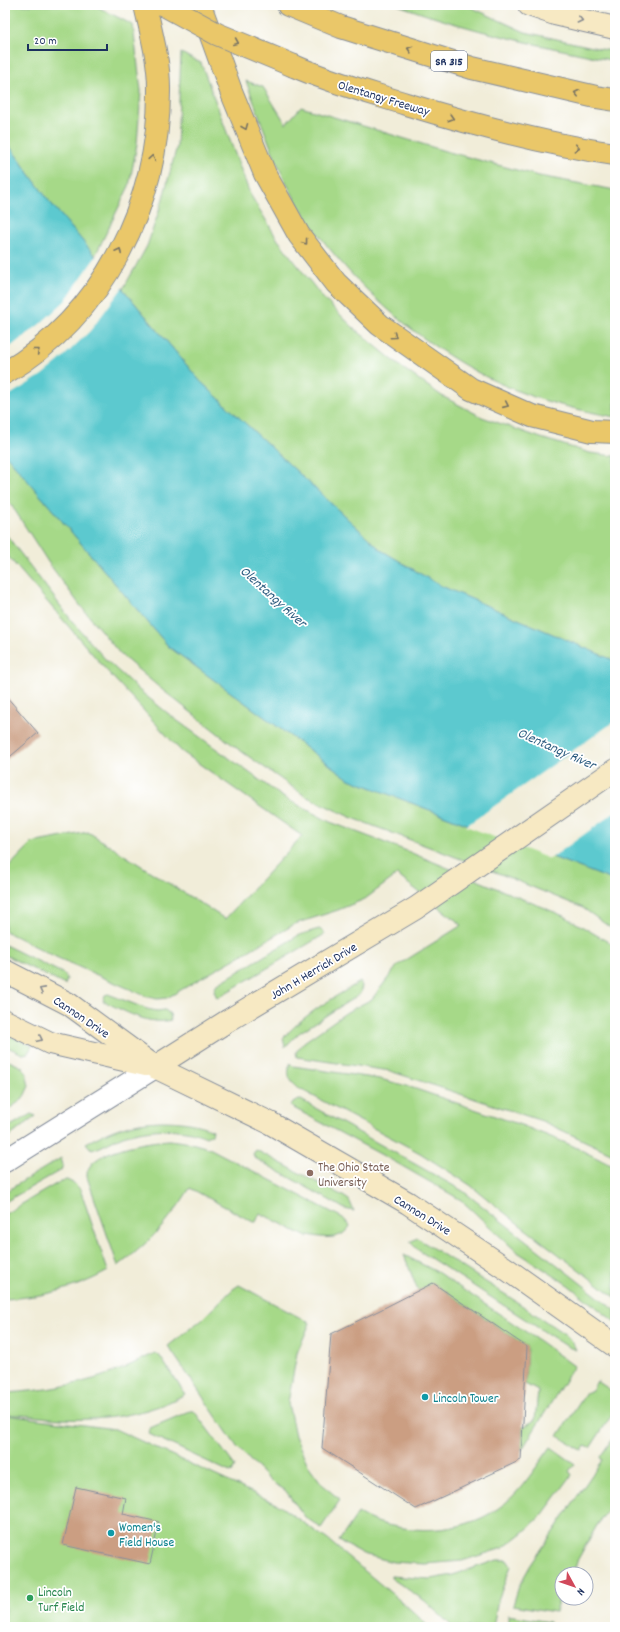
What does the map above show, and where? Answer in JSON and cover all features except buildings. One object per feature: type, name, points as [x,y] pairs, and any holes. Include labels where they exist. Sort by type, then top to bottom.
[{"type":"highway","points":[[5,372],[20,364],[50,341],[72,320],[95,292],[114,262],[131,228],[143,196],[151,165],[157,127],[159,88],[155,51],[145,5]]},
{"type":"highway","name":"Olentangy Freeway","points":[[164,5],[217,34],[322,78],[458,120],[528,138],[586,150],[615,154]]},
{"type":"highway","points":[[200,5],[231,91],[264,174],[299,235],[336,283],[380,325],[471,389],[532,416],[592,431],[615,432]]},
{"type":"highway","name":"SR 315","points":[[288,5],[341,28],[472,68],[596,97],[615,100]]},
{"type":"street","points":[[529,5],[555,14],[615,28]]},
{"type":"street","name":"John H Herrick Drive","points":[[5,1160],[229,1020],[416,908],[615,770]]},
{"type":"street","name":"Cannon Drive","points":[[5,971],[69,1004],[155,1067],[270,1124],[408,1203],[508,1270],[615,1346]]},
{"type":"street","name":"Cannon Drive","points":[[5,1021],[50,1043],[155,1067]]},
{"type":"green space","points":[[5,5],[94,5],[133,25],[141,91],[137,144],[129,186],[95,256],[49,201],[5,140]]},
{"type":"green space","points":[[398,5],[466,5],[525,32],[615,52],[615,61],[533,44],[478,30],[451,23]]},
{"type":"green space","points":[[181,53],[201,63],[250,194],[278,240],[323,298],[355,329],[401,367],[442,396],[482,417],[541,438],[590,453],[615,456],[615,661],[439,585],[381,550],[200,381],[123,289],[147,246],[162,202],[177,146]]},
{"type":"green space","points":[[246,81],[263,87],[286,124],[301,107],[445,151],[539,176],[615,190],[615,417],[534,397],[508,387],[475,371],[441,351],[409,327],[378,300],[349,271],[323,240],[301,209],[278,165]]},
{"type":"green space","points":[[5,454],[169,647],[349,779],[615,881],[615,931],[583,908],[503,875],[350,817],[305,796],[238,749],[160,688],[121,655],[79,604],[48,562],[5,495]]},
{"type":"green space","points":[[5,533],[72,621],[106,660],[140,691],[175,719],[283,797],[330,822],[407,851],[566,917],[615,946],[615,1155],[542,1121],[390,1071],[297,1057],[296,1052],[304,1042],[347,1012],[372,999],[398,965],[462,925],[397,875],[365,899],[338,910],[295,924],[167,998],[157,999],[148,997],[58,958],[5,931],[5,871],[32,843],[88,832],[225,919],[302,836],[181,751],[108,672],[5,553]]},
{"type":"green space","points":[[319,929],[325,934],[217,998],[214,991],[216,985],[299,935]]},
{"type":"green space","points":[[5,945],[64,974],[67,979],[65,985],[5,955]]},
{"type":"green space","points":[[360,982],[362,986],[360,994],[299,1033],[285,1047],[283,1038],[301,1021],[319,1007]]},
{"type":"green space","points":[[108,994],[147,1009],[157,1011],[165,1010],[170,1014],[171,1020],[153,1021],[127,1013],[103,1001],[105,995]]},
{"type":"green space","points":[[5,1033],[32,1046],[28,1053],[23,1054],[5,1046]]},
{"type":"green space","points":[[5,1059],[22,1067],[26,1073],[29,1086],[23,1099],[5,1112]]},
{"type":"green space","points":[[290,1063],[293,1066],[380,1079],[407,1086],[521,1125],[571,1145],[615,1167],[615,1297],[470,1185],[420,1153],[298,1088],[289,1077]]},
{"type":"green space","points":[[301,1100],[463,1191],[615,1310],[615,1322],[568,1285],[516,1251],[461,1200],[395,1162],[290,1106],[294,1101]]},
{"type":"green space","points":[[31,1114],[36,1116],[5,1140],[5,1129]]},
{"type":"green space","points":[[161,1121],[187,1123],[213,1130],[212,1134],[206,1137],[196,1133],[176,1130],[165,1129],[143,1131],[123,1136],[92,1150],[86,1143],[122,1127],[140,1123]]},
{"type":"green space","points":[[170,1140],[191,1143],[209,1148],[343,1218],[350,1226],[346,1231],[337,1236],[320,1237],[308,1235],[307,1237],[260,1213],[256,1222],[253,1222],[190,1188],[158,1231],[118,1266],[87,1177],[89,1168],[96,1160],[120,1149],[149,1142]]},
{"type":"green space","points":[[256,1150],[343,1196],[349,1200],[354,1211],[345,1209],[255,1158],[253,1154]]},
{"type":"green space","points":[[61,1158],[63,1165],[61,1170],[5,1202],[5,1192]]},
{"type":"green space","points":[[67,1180],[75,1184],[80,1189],[108,1271],[84,1283],[58,1291],[5,1299],[5,1214],[61,1181]]},
{"type":"green space","points":[[417,1238],[566,1335],[573,1343],[576,1350],[568,1347],[418,1250],[410,1242]]},
{"type":"green space","points":[[404,1255],[437,1272],[574,1366],[521,1451],[523,1427],[535,1420],[538,1391],[525,1384],[527,1347],[433,1283],[418,1291]]},
{"type":"green space","points":[[239,1285],[310,1323],[297,1353],[288,1403],[295,1436],[308,1465],[322,1484],[340,1500],[321,1528],[305,1517],[285,1490],[270,1481],[237,1447],[168,1346],[201,1320]]},
{"type":"green space","points":[[155,1353],[159,1355],[185,1394],[141,1412],[109,1418],[61,1419],[6,1415],[115,1429],[277,1504],[328,1540],[410,1609],[429,1627],[5,1627],[5,1393],[35,1391],[94,1379],[122,1369]]},
{"type":"green space","points":[[597,1381],[615,1393],[615,1410],[590,1448],[585,1446],[582,1451],[558,1436],[586,1393],[592,1390]]},
{"type":"green space","points":[[190,1411],[194,1411],[235,1466],[232,1473],[149,1434],[150,1428]]},
{"type":"green space","points":[[615,1435],[615,1499],[596,1527],[575,1566],[554,1566],[554,1606],[557,1606],[555,1612],[513,1605],[519,1586],[530,1566],[602,1460],[600,1457]]},
{"type":"green space","points":[[551,1447],[575,1464],[569,1471],[572,1475],[543,1514],[524,1532],[503,1548],[462,1561],[425,1564],[393,1562],[363,1554],[339,1541],[358,1513],[380,1523],[415,1529],[450,1528],[467,1524],[483,1517],[512,1497],[528,1479]]},
{"type":"green space","points":[[497,1560],[507,1560],[511,1566],[498,1600],[493,1627],[453,1627],[425,1601],[391,1578],[391,1576],[430,1579],[453,1575]]},
{"type":"green space","points":[[508,1615],[549,1622],[551,1627],[508,1627]]},
{"type":"water","name":"Olentangy River","points":[[5,140],[49,201],[200,381],[381,550],[439,585],[615,661],[615,881],[349,779],[169,647],[5,454]]},
{"type":"pier","points":[[97,255],[123,287],[90,331],[59,361],[42,375],[5,398],[5,351],[40,324],[65,301]]},
{"type":"pier","points":[[615,721],[615,812],[550,859],[466,826]]},
{"type":"place","name":"The Ohio State University","points":[[310,1173]]},
{"type":"place","name":"Lincoln Tower","points":[[425,1397]]},
{"type":"place","name":"Women's Field House","points":[[111,1533]]},
{"type":"place","name":"Lincoln Turf Field","points":[[30,1598]]}]
